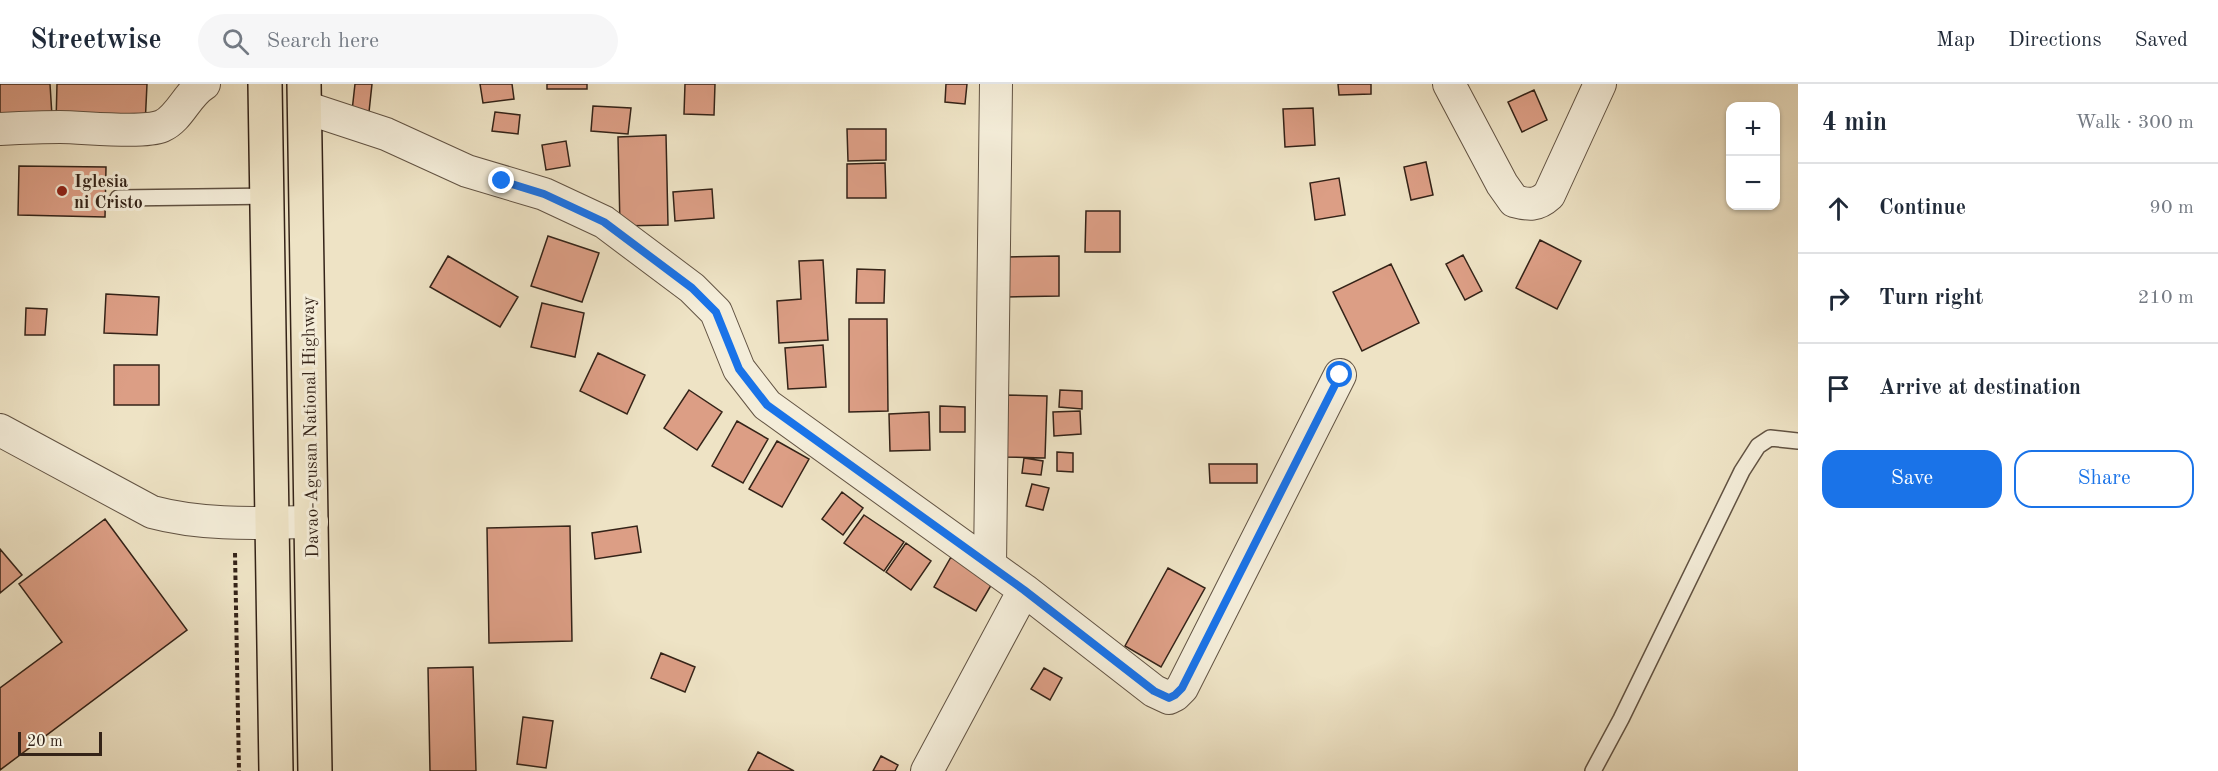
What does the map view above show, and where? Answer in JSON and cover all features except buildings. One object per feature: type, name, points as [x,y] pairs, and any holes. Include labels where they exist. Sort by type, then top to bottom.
[{"type":"highway","points":[[265,84],[276,771]]},
{"type":"highway","name":"Davao-Agusan National Highway","points":[[304,95],[315,771]]},
{"type":"street","points":[[0,129],[160,127],[169,121],[191,93],[204,84]]},
{"type":"street","points":[[990,566],[996,84]]},
{"type":"street","points":[[1449,84],[1502,184],[1514,201],[1529,205],[1541,202],[1548,195],[1600,84]]},
{"type":"street","points":[[304,95],[467,171],[544,194],[604,222],[692,288],[716,312],[739,369],[767,405],[1024,590],[1154,691],[1169,698],[1175,695],[1187,678],[1340,375]]},
{"type":"street","points":[[0,430],[152,512],[179,519],[312,522]]},
{"type":"street","points":[[927,771],[1024,590]]},
{"type":"lane","points":[[118,198],[267,196]]},
{"type":"lane","points":[[1593,771],[1621,719],[1742,471],[1758,446],[1770,438],[1798,441]]},
{"type":"path","points":[[234,522],[239,771]]},
{"type":"place","name":"Iglesia ni Cristo","points":[[62,191]]},
{"type":"route","points":[[502,181],[544,194],[604,222],[692,288],[716,312],[739,369],[767,405],[1024,590],[1154,691],[1169,698],[1182,688],[1340,375]]}]
